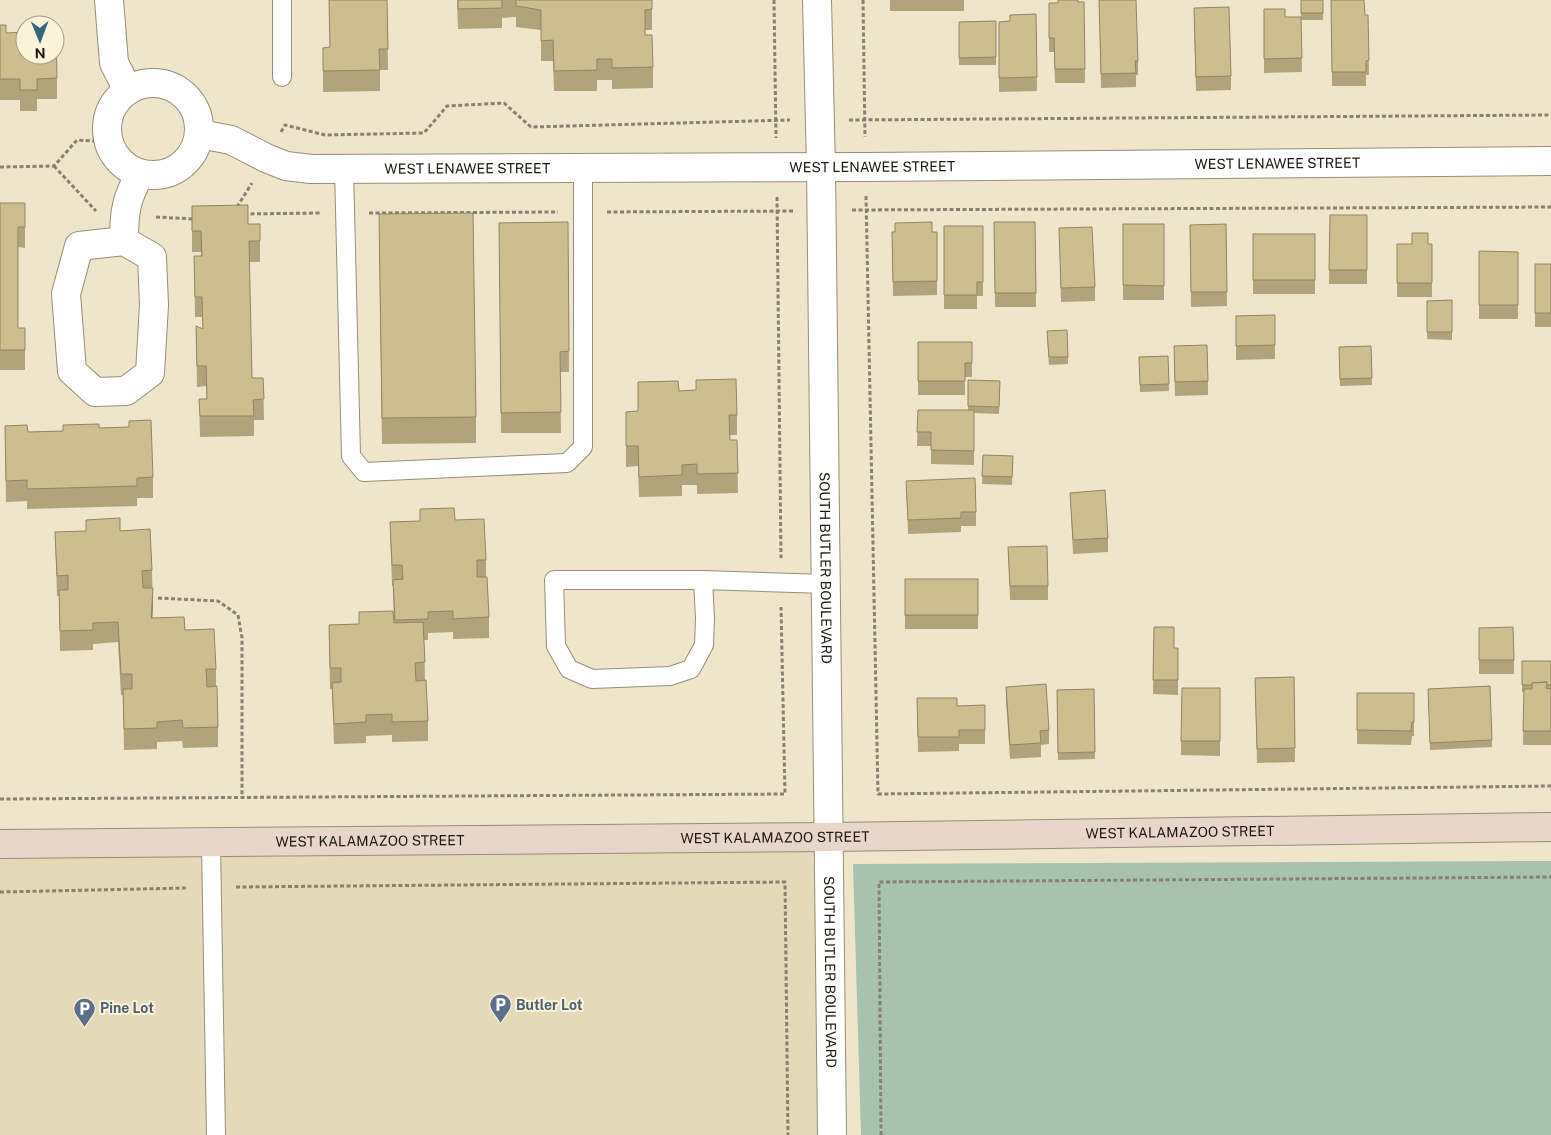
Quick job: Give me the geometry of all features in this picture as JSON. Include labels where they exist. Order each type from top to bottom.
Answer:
[{"type":"street","points":[[108,0],[114,63],[128,90]]},
{"type":"street","name":"SOUTH BUTLER BOULEVARD","points":[[817,0],[821,167],[832,1135]]},
{"type":"street","points":[[157,82],[171,86],[184,94],[194,105],[199,119],[200,134],[197,147],[180,168],[167,174],[154,176],[140,174],[126,167],[115,156],[108,142],[107,127],[110,112],[117,100],[128,90],[142,84],[157,82]]},
{"type":"street","name":"WEST LENAWEE STREET","points":[[200,134],[231,140],[286,166],[303,168],[866,167],[1551,161]]},
{"type":"street","points":[[124,241],[124,215],[130,191],[140,174]]},
{"type":"street","points":[[124,241],[152,257],[154,305],[150,372],[126,392],[95,392],[72,371],[66,294],[79,246],[124,241]]},
{"type":"street","name":"WEST KALAMAZOO STREET","points":[[0,844],[211,844],[829,838],[1551,827]]},
{"type":"lane","points":[[282,0],[282,77]]},
{"type":"lane","points":[[344,168],[351,456],[364,472],[566,463],[583,447],[583,168]]},
{"type":"lane","points":[[703,580],[704,645],[692,669],[670,676],[592,679],[569,669],[556,646],[554,580],[703,580],[826,584]]},
{"type":"lane","points":[[211,844],[216,1135]]},
{"type":"path","points":[[0,799],[785,794],[774,0]]},
{"type":"path","points":[[864,0],[878,794],[1551,786]]},
{"type":"path","points":[[233,214],[285,125],[325,135],[424,133],[446,106],[504,103],[531,127],[776,119],[1551,115]]},
{"type":"path","points":[[0,167],[54,166],[77,140],[108,142]]},
{"type":"path","points":[[158,598],[218,601],[238,615],[242,638],[242,797]]},
{"type":"path","points":[[881,1135],[879,882],[1551,877]]},
{"type":"path","points":[[0,892],[212,887],[785,882],[788,1135]]},
{"type":"shaded area","points":[[829,837],[833,1135],[0,1135],[0,839]]},
{"type":"green space","points":[[1551,861],[1551,1135],[861,1135],[853,864]]},
{"type":"building","points":[[329,0],[387,0],[388,49],[379,49],[380,70],[323,71],[323,48],[330,47]]},
{"type":"building","points":[[458,0],[502,0],[502,8],[458,9]]},
{"type":"building","points":[[516,0],[652,0],[652,9],[645,10],[645,35],[652,35],[653,67],[612,68],[612,59],[597,59],[597,70],[554,71],[553,40],[541,41],[541,10],[516,6]]},
{"type":"building","points":[[1058,0],[1078,0],[1078,2],[1084,2],[1085,69],[1055,69],[1054,38],[1049,38],[1049,3],[1058,3]]},
{"type":"building","points":[[1099,0],[1136,0],[1138,61],[1135,61],[1136,73],[1101,74]]},
{"type":"building","points":[[1301,0],[1323,0],[1323,13],[1301,13]]},
{"type":"building","points":[[1331,0],[1364,0],[1365,15],[1368,15],[1369,60],[1366,61],[1366,72],[1332,72]]},
{"type":"building","points":[[1229,7],[1231,76],[1196,77],[1194,8]]},
{"type":"building","points":[[1264,9],[1285,9],[1285,17],[1301,17],[1302,58],[1264,59]]},
{"type":"building","points":[[1036,14],[1037,77],[999,78],[999,22],[1010,21],[1010,15]]},
{"type":"building","points":[[996,21],[996,57],[959,58],[959,22]]},
{"type":"building","points":[[0,25],[6,25],[6,33],[15,33],[15,65],[57,65],[57,78],[37,79],[37,90],[20,90],[20,79],[0,79]]},
{"type":"building","points":[[0,203],[25,203],[25,227],[18,227],[18,328],[25,328],[25,350],[0,350]]},
{"type":"building","points":[[248,205],[248,224],[260,224],[260,241],[249,241],[252,378],[263,378],[264,399],[253,400],[254,416],[200,416],[199,399],[207,399],[206,366],[197,366],[196,326],[203,329],[202,297],[195,297],[194,256],[202,256],[201,231],[192,231],[192,206]]},
{"type":"building","points":[[473,213],[476,417],[382,418],[379,214]]},
{"type":"building","points":[[1330,215],[1367,215],[1367,270],[1329,270]]},
{"type":"building","points":[[568,222],[569,351],[560,352],[561,412],[501,413],[499,223]]},
{"type":"building","points":[[932,222],[932,232],[937,232],[937,281],[893,282],[892,232],[895,232],[895,223]]},
{"type":"building","points":[[994,222],[1035,222],[1036,293],[995,293]]},
{"type":"building","points":[[1123,224],[1164,224],[1164,286],[1123,285]]},
{"type":"building","points":[[1226,224],[1227,292],[1191,292],[1190,225]]},
{"type":"building","points":[[944,226],[983,226],[983,282],[977,282],[977,295],[944,295]]},
{"type":"building","points":[[1092,227],[1095,287],[1061,288],[1059,228]]},
{"type":"building","points":[[1412,233],[1428,233],[1428,244],[1432,244],[1432,283],[1397,283],[1397,244],[1412,244]]},
{"type":"building","points":[[1253,234],[1315,234],[1315,280],[1253,280]]},
{"type":"building","points":[[1479,251],[1518,252],[1518,305],[1479,305]]},
{"type":"building","points":[[1535,264],[1551,264],[1551,313],[1535,313]]},
{"type":"building","points":[[1452,300],[1452,332],[1427,332],[1427,301]]},
{"type":"building","points":[[1275,315],[1275,345],[1236,346],[1236,316]]},
{"type":"building","points":[[1067,330],[1068,357],[1049,357],[1047,331]]},
{"type":"building","points":[[918,342],[972,342],[972,363],[965,363],[965,381],[918,381]]},
{"type":"building","points":[[1207,345],[1208,381],[1175,382],[1174,346]]},
{"type":"building","points":[[1371,346],[1372,378],[1340,379],[1339,347]]},
{"type":"building","points":[[1168,356],[1169,384],[1140,385],[1139,357]]},
{"type":"building","points":[[736,379],[737,415],[729,415],[730,440],[737,440],[738,473],[697,474],[697,464],[682,465],[682,475],[639,477],[638,446],[626,446],[626,412],[638,411],[638,382],[678,381],[679,391],[696,390],[696,380]]},
{"type":"building","points":[[968,380],[1000,381],[999,407],[968,406]]},
{"type":"building","points":[[918,410],[974,410],[974,451],[931,450],[931,432],[917,432]]},
{"type":"building","points":[[151,420],[153,477],[137,478],[137,486],[27,489],[27,480],[6,481],[5,426],[27,425],[28,432],[63,431],[63,425],[99,424],[99,428],[129,427],[129,421]]},
{"type":"building","points":[[983,455],[1013,456],[1012,477],[982,476]]},
{"type":"building","points":[[975,478],[976,512],[961,512],[961,518],[908,520],[906,481]]},
{"type":"building","points":[[1105,490],[1108,538],[1073,540],[1070,493]]},
{"type":"building","points":[[454,508],[455,520],[484,519],[486,560],[477,560],[477,577],[487,577],[489,617],[453,619],[453,611],[428,612],[428,619],[395,620],[393,580],[403,579],[402,565],[392,565],[390,522],[420,521],[420,509]]},
{"type":"building","points":[[120,518],[120,531],[150,529],[152,570],[142,571],[143,588],[153,588],[151,618],[184,617],[185,630],[214,629],[216,669],[206,669],[207,687],[217,686],[218,727],[183,728],[182,720],[157,722],[157,728],[124,729],[123,689],[132,689],[132,674],[121,674],[118,622],[93,623],[93,630],[60,631],[59,590],[68,590],[68,575],[57,576],[55,532],[86,531],[86,520]]},
{"type":"building","points":[[1047,546],[1048,586],[1010,586],[1008,547]]},
{"type":"building","points":[[905,579],[978,579],[978,615],[905,615]]},
{"type":"building","points":[[393,611],[394,623],[423,622],[425,662],[415,663],[416,681],[426,680],[428,721],[392,722],[392,714],[366,715],[366,722],[334,724],[332,683],[341,682],[341,668],[330,668],[329,625],[359,624],[359,612]]},
{"type":"building","points":[[1154,627],[1174,627],[1174,648],[1178,648],[1178,680],[1153,680]]},
{"type":"building","points":[[1513,627],[1514,660],[1479,660],[1479,628]]},
{"type":"building","points":[[1522,661],[1551,661],[1551,685],[1546,685],[1547,682],[1522,685]]},
{"type":"building","points":[[1294,677],[1295,748],[1257,749],[1255,678]]},
{"type":"building","points":[[1547,682],[1546,688],[1551,689],[1551,731],[1523,731],[1524,689],[1532,689],[1532,683]]},
{"type":"building","points":[[1046,684],[1049,730],[1040,731],[1041,743],[1010,745],[1006,687]]},
{"type":"building","points":[[1490,686],[1492,740],[1430,743],[1428,689]]},
{"type":"building","points":[[1182,688],[1220,688],[1220,741],[1181,741]]},
{"type":"building","points":[[1094,689],[1095,752],[1058,753],[1057,690]]},
{"type":"building","points":[[1357,693],[1414,693],[1414,722],[1412,722],[1411,731],[1357,730]]},
{"type":"building","points":[[917,698],[957,698],[957,706],[985,705],[985,730],[959,730],[959,737],[918,737]]},
{"type":"place","name":"Butler Lot","points":[[500,1024]]},
{"type":"place","name":"Pine Lot","points":[[84,1027]]}]
